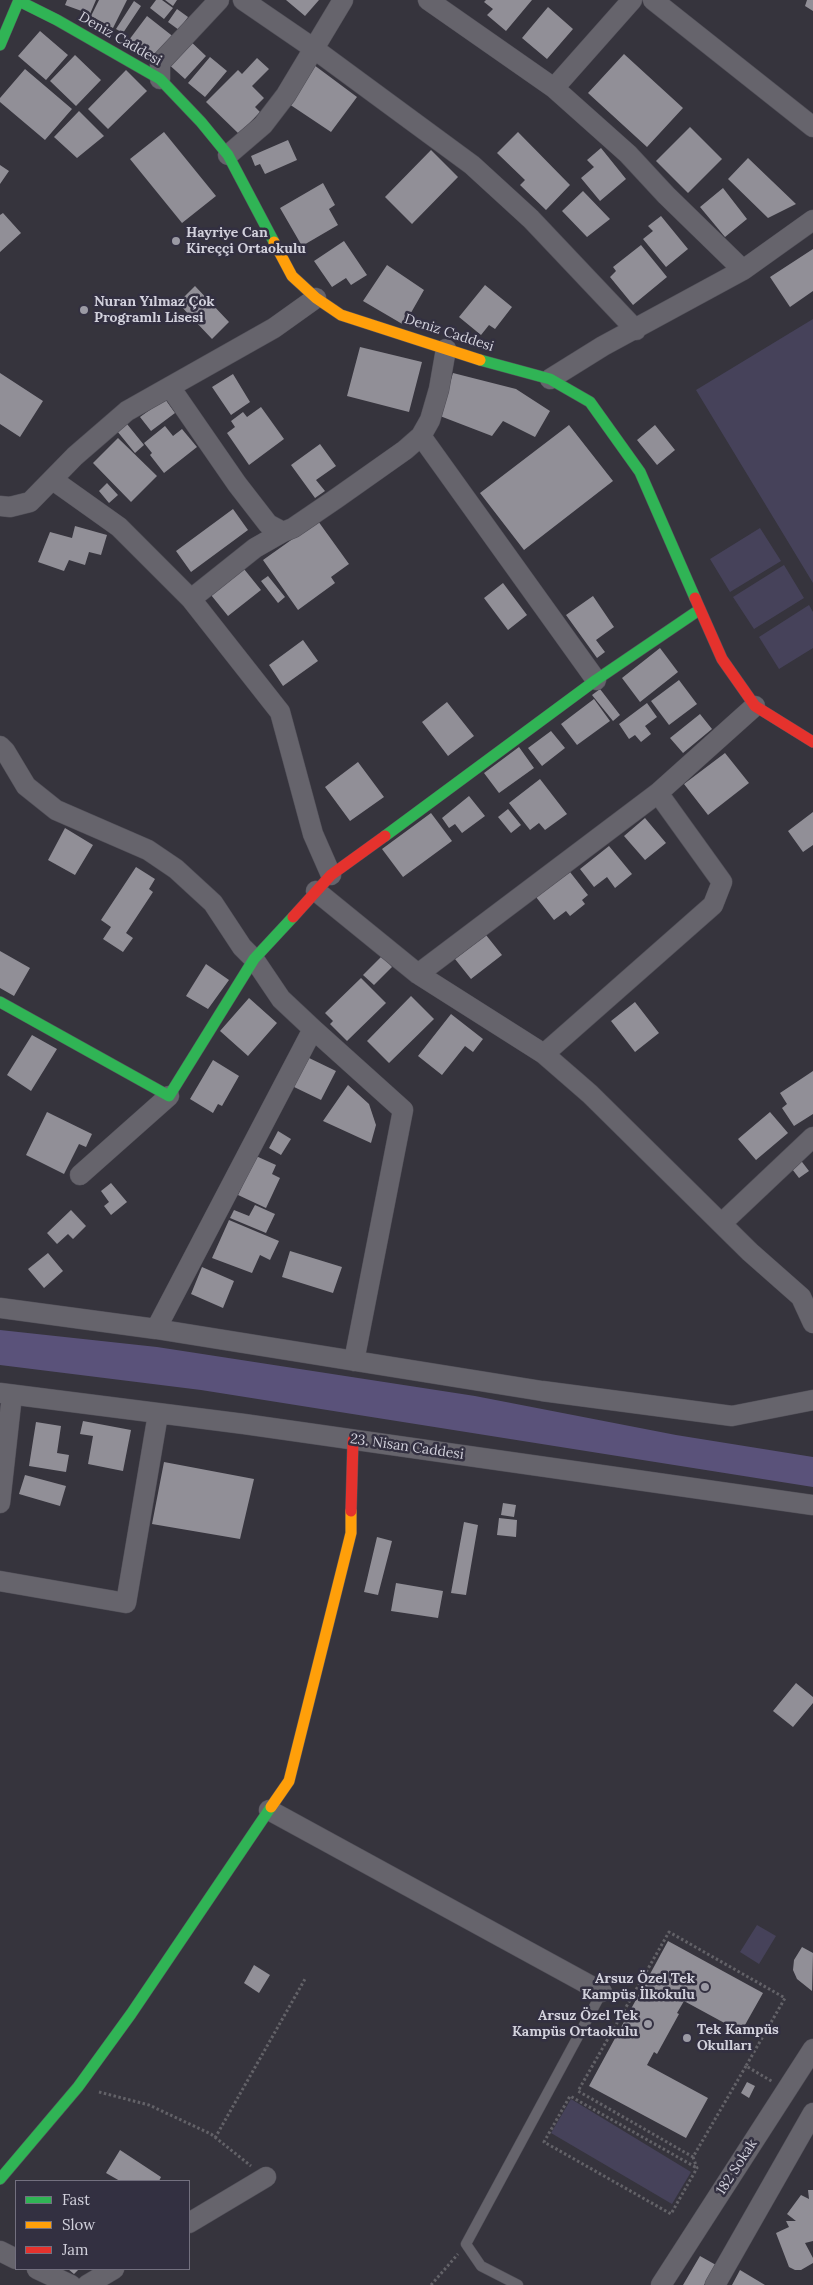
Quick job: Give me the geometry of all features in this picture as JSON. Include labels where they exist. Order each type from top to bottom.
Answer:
[{"type":"street","points":[[160,79],[160,63],[218,0]]},
{"type":"street","points":[[243,0],[314,48],[472,165],[531,219],[636,330]]},
{"type":"street","points":[[228,156],[263,125],[286,95],[343,0]]},
{"type":"street","points":[[428,0],[554,88],[628,154],[666,195],[744,270]]},
{"type":"street","points":[[554,88],[632,0]]},
{"type":"street","points":[[653,0],[813,127]]},
{"type":"street","points":[[0,46],[19,1]]},
{"type":"street","name":"Deniz Caddesi","points":[[19,1],[57,20],[160,79],[201,122],[228,156],[292,276],[316,298],[341,315],[391,329],[446,349],[550,378],[590,402],[640,472],[722,659],[754,706],[813,742]]},
{"type":"street","points":[[550,378],[603,346],[636,330],[744,270],[813,220]]},
{"type":"street","points":[[0,506],[10,507],[30,502],[74,456],[127,411],[274,328],[316,298]]},
{"type":"street","points":[[191,599],[255,548],[293,528],[338,498],[405,450],[421,436],[430,420],[439,389],[446,349]]},
{"type":"street","points":[[170,388],[262,517],[268,524],[283,532]]},
{"type":"street","points":[[421,436],[596,680]]},
{"type":"street","points":[[53,480],[119,527],[191,599],[280,712],[313,834],[331,875]]},
{"type":"street","points":[[80,1175],[169,1096],[254,960],[331,875],[596,680],[700,610]]},
{"type":"street","points":[[418,974],[658,793],[754,706]]},
{"type":"street","points":[[0,746],[26,786],[56,810],[148,850],[176,869],[213,903],[242,947],[254,960],[281,999],[403,1110],[354,1361]]},
{"type":"street","points":[[544,1054],[713,905],[722,882],[658,793]]},
{"type":"street","points":[[316,891],[418,974],[544,1054],[590,1094],[750,1252],[807,1294],[813,1323]]},
{"type":"street","points":[[0,1002],[169,1096]]},
{"type":"street","points":[[156,1329],[313,1029]]},
{"type":"street","points":[[722,1223],[813,1137]]},
{"type":"street","points":[[0,1308],[156,1329],[542,1391],[732,1416],[813,1400]]},
{"type":"street","points":[[0,1503],[6,1394]]},
{"type":"street","name":"23. Nisan Caddesi","points":[[6,1394],[353,1440],[813,1505]]},
{"type":"street","points":[[0,1581],[126,1603],[158,1414]]},
{"type":"street","points":[[0,2179],[78,2088],[131,2014],[289,1781],[351,1533],[353,1440]]},
{"type":"street","points":[[269,1810],[602,1992]]},
{"type":"street","name":"182 Sokak","points":[[661,2285],[813,2049]]},
{"type":"street","points":[[715,2285],[813,2113]]},
{"type":"street","points":[[190,2222],[266,2177]]},
{"type":"street","points":[[0,2251],[15,2258]]},
{"type":"street","points":[[39,2270],[71,2285]]},
{"type":"street","points":[[87,2285],[112,2270]]},
{"type":"lane","points":[[518,2285],[481,2266],[466,2244],[602,1992]]},
{"type":"path","points":[[694,2157],[785,1998],[669,1932],[578,2091],[694,2157],[698,2168]]},
{"type":"path","points":[[215,2138],[305,1980]]},
{"type":"path","points":[[746,2066],[786,2090]]},
{"type":"path","points":[[78,2088],[149,2105],[215,2138],[266,2177]]},
{"type":"path","points":[[570,2096],[698,2168],[671,2214],[544,2142],[570,2096]]},
{"type":"path","points":[[431,2285],[466,2244]]},
{"type":"shaded area","points":[[813,319],[813,583],[696,390]]},
{"type":"shaded area","points":[[760,528],[781,561],[730,592],[710,559]]},
{"type":"shaded area","points":[[784,565],[804,598],[754,629],[733,597]]},
{"type":"shaded area","points":[[809,605],[813,612],[813,648],[779,669],[759,637]]},
{"type":"shaded area","points":[[0,1330],[157,1347],[475,1396],[676,1435],[813,1457],[813,1487],[201,1390],[0,1365]]},
{"type":"shaded area","points":[[757,1925],[776,1936],[759,1964],[740,1952]]},
{"type":"shaded area","points":[[571,2099],[691,2172],[672,2204],[551,2133]]},
{"type":"building","points":[[67,0],[96,0],[90,14],[65,5]]},
{"type":"building","points":[[99,0],[127,0],[113,28],[91,16]]},
{"type":"building","points":[[156,0],[162,0],[173,8],[164,19],[150,8]]},
{"type":"building","points":[[165,0],[177,0],[173,6]]},
{"type":"building","points":[[286,0],[319,0],[305,16]]},
{"type":"building","points":[[486,0],[532,0],[506,31],[487,15],[493,9],[484,2]]},
{"type":"building","points":[[807,0],[813,0],[813,11],[805,6]]},
{"type":"building","points":[[134,1],[141,6],[123,33],[116,29]]},
{"type":"building","points":[[548,7],[573,29],[547,59],[522,38]]},
{"type":"building","points":[[177,9],[188,17],[179,30],[168,22]]},
{"type":"building","points":[[147,16],[175,38],[157,62],[129,40]]},
{"type":"building","points":[[40,31],[68,55],[46,80],[18,56]]},
{"type":"building","points":[[186,37],[206,56],[185,79],[166,62]]},
{"type":"building","points":[[624,54],[683,108],[647,147],[588,93]]},
{"type":"building","points":[[75,55],[101,80],[76,106],[50,81]]},
{"type":"building","points":[[210,57],[227,71],[205,97],[188,83]]},
{"type":"building","points":[[257,58],[269,69],[252,86],[264,98],[255,107],[260,112],[239,134],[206,102],[238,70],[242,74]]},
{"type":"building","points":[[314,65],[357,97],[331,132],[286,102]]},
{"type":"building","points":[[25,69],[72,109],[45,140],[0,102],[0,98]]},
{"type":"building","points":[[126,70],[147,91],[108,129],[88,109]]},
{"type":"building","points":[[79,111],[104,136],[77,158],[54,137]]},
{"type":"building","points":[[690,127],[722,159],[688,193],[656,161]]},
{"type":"building","points":[[164,132],[216,196],[182,223],[130,159]]},
{"type":"building","points":[[518,132],[570,185],[546,210],[520,185],[525,180],[497,153]]},
{"type":"building","points":[[288,140],[297,160],[265,174],[260,164],[255,166],[251,156]]},
{"type":"building","points":[[601,148],[626,179],[600,201],[581,178],[594,167],[587,160]]},
{"type":"building","points":[[431,150],[458,177],[412,224],[385,197]]},
{"type":"building","points":[[748,158],[796,204],[768,218],[728,179]]},
{"type":"building","points":[[0,165],[9,171],[0,184]]},
{"type":"building","points":[[323,183],[335,205],[329,209],[338,225],[302,246],[280,208]]},
{"type":"building","points":[[723,188],[747,219],[725,237],[700,207]]},
{"type":"building","points":[[583,191],[610,219],[587,237],[562,211]]},
{"type":"building","points":[[3,213],[21,233],[0,252],[0,215]]},
{"type":"building","points":[[661,216],[688,249],[666,267],[643,239],[653,231],[648,226]]},
{"type":"building","points":[[344,241],[367,275],[351,285],[346,278],[332,287],[314,261]]},
{"type":"building","points":[[641,245],[667,277],[633,305],[610,277],[616,271],[613,267]]},
{"type":"building","points":[[813,249],[813,291],[790,307],[770,277]]},
{"type":"building","points":[[387,265],[424,290],[404,325],[363,301]]},
{"type":"building","points":[[485,285],[512,307],[495,329],[489,325],[481,335],[459,317]]},
{"type":"building","points":[[195,286],[229,322],[212,339],[178,303]]},
{"type":"building","points":[[360,347],[422,362],[409,412],[347,396]]},
{"type":"building","points":[[0,373],[43,401],[20,437],[0,424]]},
{"type":"building","points":[[453,373],[516,389],[550,411],[535,437],[503,421],[492,436],[440,416]]},
{"type":"building","points":[[233,374],[250,402],[231,415],[212,387]]},
{"type":"building","points":[[165,399],[175,413],[151,431],[140,417]]},
{"type":"building","points":[[261,407],[284,439],[249,465],[227,433],[235,427],[231,421],[243,412],[247,417]]},
{"type":"building","points":[[127,424],[144,445],[135,453],[117,431]]},
{"type":"building","points":[[569,425],[613,481],[524,550],[480,493]]},
{"type":"building","points":[[655,425],[675,450],[657,465],[637,440]]},
{"type":"building","points":[[165,426],[173,436],[182,429],[197,447],[164,473],[150,455],[152,453],[144,443]]},
{"type":"building","points":[[118,438],[157,476],[131,502],[93,463]]},
{"type":"building","points":[[320,444],[336,466],[316,480],[325,491],[315,498],[291,465]]},
{"type":"building","points":[[107,483],[118,495],[109,503],[99,491]]},
{"type":"building","points":[[233,509],[248,530],[191,572],[176,551]]},
{"type":"building","points":[[318,521],[349,564],[331,577],[335,583],[298,610],[263,560]]},
{"type":"building","points":[[75,526],[107,535],[101,555],[89,552],[85,565],[69,560],[64,571],[38,562],[50,532],[72,538]]},
{"type":"building","points":[[244,569],[261,590],[228,616],[211,595]]},
{"type":"building","points":[[268,576],[285,597],[278,603],[261,581]]},
{"type":"building","points":[[503,583],[527,615],[508,630],[484,598]]},
{"type":"building","points":[[593,596],[614,627],[596,640],[605,652],[597,658],[566,615]]},
{"type":"building","points":[[303,640],[318,661],[283,686],[269,665]]},
{"type":"building","points":[[660,648],[678,672],[640,702],[622,678]]},
{"type":"building","points":[[679,680],[697,704],[669,725],[651,701]]},
{"type":"building","points":[[600,689],[620,715],[613,721],[592,695]]},
{"type":"building","points":[[594,699],[610,721],[577,745],[561,724]]},
{"type":"building","points":[[447,702],[474,736],[448,756],[422,722]]},
{"type":"building","points":[[647,703],[657,717],[645,726],[651,734],[641,742],[635,735],[629,739],[619,724]]},
{"type":"building","points":[[700,714],[712,729],[683,753],[670,738]]},
{"type":"building","points":[[551,731],[565,748],[542,766],[528,748]]},
{"type":"building","points":[[519,747],[534,768],[499,793],[484,773]]},
{"type":"building","points":[[725,753],[749,783],[708,815],[684,784]]},
{"type":"building","points":[[358,762],[384,797],[350,821],[325,787]]},
{"type":"building","points":[[540,779],[567,814],[545,830],[539,823],[530,830],[509,803]]},
{"type":"building","points":[[469,796],[485,816],[462,833],[455,824],[449,828],[442,818]]},
{"type":"building","points":[[508,809],[521,825],[511,833],[498,817]]},
{"type":"building","points":[[813,812],[813,845],[803,852],[788,831]]},
{"type":"building","points":[[431,813],[452,841],[403,877],[382,849]]},
{"type":"building","points":[[645,818],[666,843],[645,860],[624,836]]},
{"type":"building","points":[[65,828],[93,845],[75,875],[48,860]]},
{"type":"building","points":[[609,846],[632,874],[615,888],[607,877],[594,887],[580,869]]},
{"type":"building","points":[[136,867],[155,879],[149,889],[153,892],[126,933],[133,938],[123,952],[103,939],[111,927],[101,920]]},
{"type":"building","points":[[570,872],[588,895],[582,900],[585,904],[570,916],[566,911],[554,920],[536,897]]},
{"type":"building","points":[[486,935],[502,955],[471,979],[455,959]]},
{"type":"building","points":[[0,951],[30,968],[14,996],[0,988]]},
{"type":"building","points":[[382,956],[392,967],[374,985],[363,975]]},
{"type":"building","points":[[206,964],[229,980],[208,1009],[186,996]]},
{"type":"building","points":[[361,978],[386,1003],[347,1041],[330,1024],[333,1021],[325,1013]]},
{"type":"building","points":[[411,996],[434,1019],[389,1063],[367,1041]]},
{"type":"building","points":[[249,998],[277,1023],[248,1056],[220,1031]]},
{"type":"building","points":[[635,1002],[659,1033],[635,1052],[611,1021]]},
{"type":"building","points":[[451,1014],[483,1039],[473,1052],[465,1046],[442,1075],[418,1056]]},
{"type":"building","points":[[32,1035],[57,1049],[31,1091],[7,1075]]},
{"type":"building","points":[[307,1057],[336,1071],[321,1100],[292,1086]]},
{"type":"building","points":[[213,1060],[239,1076],[222,1106],[218,1104],[213,1113],[190,1099]]},
{"type":"building","points":[[813,1071],[813,1114],[794,1126],[782,1108],[787,1104],[780,1093]]},
{"type":"building","points":[[348,1085],[369,1104],[376,1125],[371,1143],[323,1121]]},
{"type":"building","points":[[47,1112],[92,1134],[86,1147],[79,1144],[64,1174],[26,1155]]},
{"type":"building","points":[[770,1112],[788,1133],[756,1160],[738,1139]]},
{"type":"building","points":[[278,1131],[291,1139],[281,1155],[269,1148]]},
{"type":"building","points":[[256,1156],[276,1165],[272,1174],[280,1178],[266,1208],[238,1195]]},
{"type":"building","points":[[799,1158],[809,1171],[799,1178],[789,1165]]},
{"type":"building","points":[[111,1183],[127,1202],[111,1215],[104,1206],[109,1202],[101,1191]]},
{"type":"building","points":[[255,1205],[275,1214],[266,1233],[230,1218],[234,1210],[249,1216]]},
{"type":"building","points":[[71,1210],[86,1226],[73,1239],[68,1234],[57,1244],[47,1233]]},
{"type":"building","points":[[229,1220],[279,1241],[270,1260],[260,1255],[252,1273],[212,1258]]},
{"type":"building","points":[[290,1251],[342,1267],[333,1293],[282,1277]]},
{"type":"building","points":[[48,1253],[63,1271],[44,1288],[28,1269]]},
{"type":"building","points":[[202,1267],[234,1281],[223,1308],[191,1294]]},
{"type":"building","points":[[83,1421],[131,1430],[123,1471],[88,1464],[93,1436],[80,1434]]},
{"type":"building","points":[[36,1422],[61,1426],[57,1453],[69,1455],[66,1472],[29,1466]]},
{"type":"building","points":[[164,1462],[254,1479],[240,1539],[152,1524]]},
{"type":"building","points":[[25,1475],[66,1486],[60,1506],[19,1494]]},
{"type":"building","points":[[503,1503],[516,1505],[514,1517],[501,1515]]},
{"type":"building","points":[[499,1518],[517,1520],[516,1537],[497,1535]]},
{"type":"building","points":[[464,1522],[478,1525],[466,1595],[451,1593]]},
{"type":"building","points":[[377,1537],[392,1541],[378,1595],[364,1592]]},
{"type":"building","points":[[396,1583],[443,1591],[438,1618],[391,1611]]},
{"type":"building","points":[[796,1683],[813,1697],[813,1703],[793,1727],[773,1711]]},
{"type":"building","points":[[668,1941],[763,1993],[741,2032],[684,2001],[657,2054],[654,2052],[647,2065],[708,2098],[686,2138],[589,2086]]},
{"type":"building","points":[[802,1947],[813,1953],[812,1991],[797,1979],[793,1970],[794,1960]]},
{"type":"building","points":[[254,1965],[270,1975],[259,1993],[244,1983]]},
{"type":"building","points":[[747,2082],[755,2086],[749,2098],[741,2093]]},
{"type":"building","points":[[120,2150],[161,2177],[160,2180],[118,2180],[106,2173]]},
{"type":"building","points":[[808,2190],[813,2190],[813,2241],[805,2243],[813,2258],[813,2263],[801,2270],[795,2270],[789,2267],[776,2233],[789,2227],[786,2221],[796,2221],[787,2214],[801,2195],[809,2199]]},
{"type":"building","points":[[700,2256],[716,2265],[704,2285],[683,2285]]},
{"type":"building","points":[[69,2270],[78,2270],[74,2274]]},
{"type":"building","points":[[740,2270],[765,2285],[732,2285]]},
{"type":"traffic: fast","points":[[0,45],[19,0]]},
{"type":"traffic: fast","points":[[19,1],[57,20],[160,79],[201,122],[228,155],[274,242]]},
{"type":"traffic: fast","points":[[480,360],[550,379],[590,402],[640,472],[695,598]]},
{"type":"traffic: fast","points":[[385,836],[596,680],[699,610]]},
{"type":"traffic: fast","points":[[0,1002],[169,1096],[254,959],[293,917]]},
{"type":"traffic: fast","points":[[0,2179],[78,2087],[131,2014],[271,1807]]},
{"type":"traffic: slow","points":[[274,242],[292,276],[316,298],[341,315],[480,360]]},
{"type":"traffic: slow","points":[[271,1807],[289,1781],[351,1533],[351,1511]]},
{"type":"traffic: jam","points":[[695,598],[722,659],[755,706],[813,742]]},
{"type":"traffic: jam","points":[[293,917],[331,875],[385,836]]},
{"type":"traffic: jam","points":[[351,1511],[353,1440]]},
{"type":"place","name":"Hayriye Can Kireççi Ortaokulu","points":[[176,241]]},
{"type":"place","name":"Nuran Yılmaz Çok Programlı Lisesi","points":[[84,310]]},
{"type":"place","name":"Arsuz Özel Tek Kampüs İlkokulu","points":[[705,1987]]},
{"type":"place","name":"Arsuz Özel Tek Kampüs Ortaokulu","points":[[648,2024]]},
{"type":"place","name":"Tek Kampüs Okulları","points":[[687,2038]]}]
